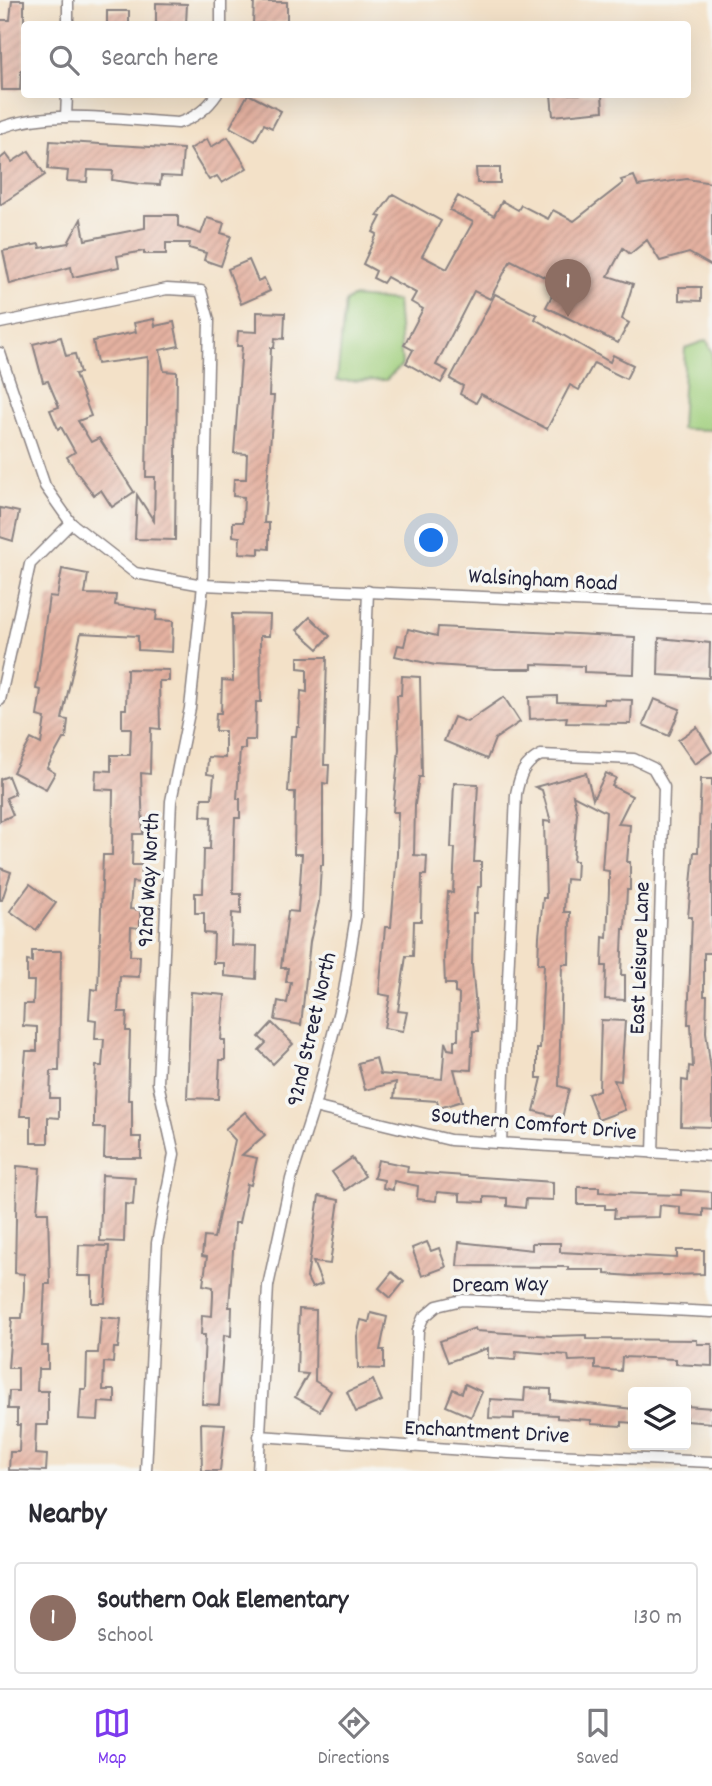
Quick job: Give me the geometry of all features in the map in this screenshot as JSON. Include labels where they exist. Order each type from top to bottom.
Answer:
[{"type":"street","points":[[68,0],[68,21]]},
{"type":"street","points":[[221,0],[221,21]]},
{"type":"street","points":[[66,117],[67,98]]},
{"type":"street","points":[[0,128],[26,119],[66,117],[178,123],[191,119],[210,105],[214,98]]},
{"type":"street","name":"92nd Way North","points":[[0,323],[167,289],[201,291],[209,320],[203,585],[190,708],[171,801],[158,1083],[174,1154],[157,1243],[146,1471]]},
{"type":"street","name":"Walsingham Road","points":[[0,353],[45,486],[71,523],[135,573],[203,585],[712,607]]},
{"type":"street","points":[[0,700],[30,565],[71,523]]},
{"type":"street","name":"92nd Street North","points":[[258,1471],[268,1286],[291,1179],[314,1107],[344,991],[356,916],[368,592]]},
{"type":"street","name":"East Leisure Lane","points":[[501,1143],[516,794],[520,772],[529,761],[541,755],[634,759],[653,768],[664,787],[653,1153]]},
{"type":"street","name":"Southern Comfort Drive","points":[[314,1107],[427,1135],[501,1143],[712,1156]]},
{"type":"street","name":"Dream Way","points":[[413,1447],[418,1330],[422,1318],[436,1306],[462,1300],[528,1301],[712,1312]]},
{"type":"street","name":"Enchantment Drive","points":[[260,1436],[413,1447],[712,1462]]},
{"type":"green space","points":[[352,297],[397,301],[402,365],[386,380],[337,381],[345,303]]},
{"type":"green space","points":[[707,340],[712,352],[712,430],[681,429],[685,348]]},
{"type":"building","points":[[12,0],[24,0],[20,90],[2,90],[0,20],[10,20]]},
{"type":"building","points":[[254,2],[287,2],[287,21],[253,21]]},
{"type":"building","points":[[156,3],[187,4],[186,21],[156,21]]},
{"type":"building","points":[[107,11],[129,11],[129,21],[107,21]]},
{"type":"building","points":[[246,98],[256,98],[281,111],[272,128],[264,124],[255,141],[230,127]]},
{"type":"building","points":[[551,98],[602,98],[603,111],[553,116]]},
{"type":"building","points":[[228,137],[247,168],[222,183],[217,176],[209,180],[190,149],[207,139],[211,147]]},
{"type":"building","points":[[50,141],[183,149],[181,177],[161,176],[160,185],[140,184],[112,180],[113,171],[88,170],[87,182],[67,181],[68,171],[48,169]]},
{"type":"building","points":[[29,151],[45,175],[0,205],[0,159],[6,154],[12,162]]},
{"type":"building","points":[[476,168],[500,168],[500,183],[477,183]]},
{"type":"building","points":[[634,176],[638,186],[687,179],[712,183],[712,266],[689,253],[660,261],[647,240],[630,254],[623,248],[608,276],[633,284],[622,319],[629,323],[618,343],[546,307],[558,284],[511,260],[490,299],[474,291],[436,365],[448,371],[441,383],[406,363],[413,350],[404,345],[423,309],[411,302],[416,293],[387,277],[383,283],[373,278],[376,271],[363,264],[377,234],[373,232],[381,217],[377,216],[393,194],[441,221],[422,256],[447,269],[473,222],[450,210],[458,196],[494,216],[502,201],[518,210],[521,205],[548,219],[553,210],[574,221],[623,183],[621,180]]},
{"type":"building","points":[[145,215],[178,215],[178,226],[201,234],[207,218],[224,223],[221,233],[231,236],[221,266],[204,260],[206,253],[189,248],[190,243],[166,243],[166,254],[144,254],[144,251],[117,256],[119,267],[73,277],[71,267],[10,284],[3,251],[39,244],[40,248],[68,243],[81,219],[85,240],[145,228]]},
{"type":"building","points":[[249,260],[258,281],[264,278],[270,291],[241,304],[228,269]]},
{"type":"building","points":[[679,287],[701,287],[701,301],[679,300]]},
{"type":"building","points":[[495,294],[537,315],[535,319],[610,362],[613,355],[633,365],[626,379],[594,363],[579,390],[570,385],[547,429],[481,394],[476,403],[460,394],[463,386],[450,379]]},
{"type":"building","points":[[257,312],[285,313],[284,339],[275,338],[274,348],[271,348],[269,396],[274,396],[264,523],[269,523],[269,549],[259,548],[259,554],[239,553],[240,537],[233,536],[233,522],[243,522],[244,497],[233,496],[234,479],[246,479],[247,454],[234,453],[242,346],[237,346],[238,331],[257,332]]},
{"type":"building","points":[[154,319],[155,326],[174,322],[179,346],[160,350],[164,371],[177,372],[175,540],[135,539],[137,495],[154,521],[155,477],[146,477],[148,357],[97,364],[93,341],[136,332],[134,323]]},
{"type":"building","points":[[61,337],[66,356],[75,354],[80,373],[75,374],[91,416],[78,421],[91,442],[99,438],[134,492],[112,507],[101,490],[94,495],[67,457],[75,452],[61,427],[58,429],[50,410],[59,407],[48,381],[43,382],[33,344]]},
{"type":"building","points":[[0,508],[19,512],[13,541],[0,537]]},
{"type":"building","points":[[62,569],[88,574],[85,594],[116,595],[115,605],[157,611],[156,620],[173,621],[172,652],[138,650],[138,636],[81,633],[62,719],[68,720],[66,739],[63,739],[47,768],[55,773],[46,789],[13,772],[31,739],[41,744],[45,718],[37,716],[41,690],[36,689],[49,596],[57,597]]},
{"type":"building","points":[[232,614],[270,615],[269,636],[260,636],[261,702],[256,702],[255,740],[245,740],[245,749],[240,749],[237,799],[240,799],[240,818],[235,818],[234,841],[233,894],[241,894],[241,914],[232,913],[231,945],[257,946],[256,979],[224,976],[224,963],[213,963],[214,934],[204,933],[204,913],[195,913],[195,893],[203,893],[204,849],[210,849],[211,817],[201,816],[202,798],[212,798],[214,775],[207,774],[208,757],[225,758],[225,731],[215,731],[216,713],[221,713],[222,680],[233,681]]},
{"type":"building","points":[[310,617],[330,636],[318,649],[297,630]]},
{"type":"building","points":[[438,627],[635,637],[634,674],[584,672],[584,666],[532,664],[532,669],[495,669],[435,665],[395,656],[398,645],[404,646],[408,629],[437,636]]},
{"type":"building","points":[[659,638],[710,643],[709,678],[658,675]]},
{"type":"building","points":[[298,657],[327,657],[324,765],[329,765],[328,784],[323,783],[323,865],[319,902],[310,942],[301,1025],[275,1020],[278,1001],[287,1003],[291,982],[286,982],[288,968],[281,968],[288,911],[298,912],[302,854],[294,854],[295,792],[288,792],[291,736],[296,736],[299,727],[301,691],[307,692],[307,669],[298,668]]},
{"type":"building","points":[[127,669],[169,670],[169,681],[159,681],[160,729],[151,728],[150,774],[141,773],[143,834],[133,834],[132,865],[142,865],[141,883],[132,882],[130,909],[140,910],[140,928],[131,927],[130,956],[140,956],[139,977],[120,976],[118,1012],[127,1012],[126,1031],[130,1031],[128,1100],[132,1100],[132,1137],[141,1137],[141,1158],[104,1158],[105,1128],[94,1128],[94,1100],[96,1066],[102,1066],[104,1039],[95,1039],[96,1020],[89,1019],[91,989],[98,990],[103,855],[112,855],[113,790],[95,789],[96,770],[111,771],[111,755],[130,755],[131,728],[122,728],[122,709],[126,709]]},
{"type":"building","points":[[402,676],[420,677],[422,777],[419,777],[415,804],[414,855],[427,856],[426,875],[422,875],[421,921],[414,921],[413,956],[406,956],[398,1011],[407,1012],[403,1031],[384,1028],[390,996],[379,994],[385,927],[391,927],[397,854],[398,812],[393,812],[399,749],[397,695],[401,695]]},
{"type":"building","points":[[557,696],[557,702],[604,704],[604,699],[632,700],[631,724],[566,723],[567,717],[530,719],[529,697]]},
{"type":"building","points":[[504,697],[520,722],[495,739],[487,759],[444,741],[454,717],[467,722]]},
{"type":"building","points":[[654,699],[680,709],[669,736],[643,725]]},
{"type":"building","points":[[697,727],[712,752],[695,764],[678,740]]},
{"type":"building","points":[[586,773],[593,799],[606,773],[616,778],[612,786],[632,796],[618,824],[630,825],[627,862],[630,862],[630,890],[627,890],[621,975],[625,975],[625,1000],[605,999],[606,966],[602,966],[603,937],[607,938],[609,871],[602,870],[606,812],[573,795],[577,813],[573,861],[577,861],[576,880],[566,879],[565,889],[564,912],[570,912],[569,964],[562,964],[559,1086],[569,1089],[562,1118],[534,1111],[542,1078],[537,1078],[537,1049],[540,1049],[544,964],[538,964],[543,898],[546,898],[544,821],[551,822],[542,790],[535,787]]},
{"type":"building","points":[[8,776],[15,794],[6,798],[13,815],[0,821],[0,779]]},
{"type":"building","points":[[701,779],[712,779],[712,953],[704,953],[704,996],[707,996],[706,1032],[712,1078],[712,1127],[681,1126],[682,1080],[688,1081],[689,1066],[693,1067],[691,1024],[688,1024],[692,917],[688,917],[694,852],[698,852]]},
{"type":"building","points":[[454,783],[478,784],[474,862],[481,862],[481,887],[478,887],[476,913],[473,913],[472,965],[478,1031],[473,1031],[471,1070],[454,1069],[462,1101],[439,1108],[437,1101],[394,1098],[396,1082],[365,1090],[358,1063],[376,1058],[380,1074],[442,1079],[445,1042],[448,1049],[454,1050],[454,1040],[458,1040],[459,994],[455,993],[455,984],[445,984],[444,958],[448,892],[453,893],[455,848],[451,848]]},
{"type":"building","points":[[0,868],[11,872],[2,900],[0,900]]},
{"type":"building","points":[[30,884],[56,903],[36,930],[10,911]]},
{"type":"building","points":[[32,951],[61,951],[59,1071],[51,1071],[50,1098],[59,1098],[59,1118],[48,1117],[48,1143],[31,1143],[31,1116],[20,1116],[26,1051],[37,1051],[37,1027],[23,1026],[24,1004],[33,1004],[34,981],[27,981],[27,961],[32,962]]},
{"type":"building","points":[[191,992],[225,995],[221,1040],[225,1040],[225,1060],[220,1060],[218,1099],[187,1098]]},
{"type":"building","points":[[601,1020],[625,1021],[621,1081],[614,1080],[625,1110],[598,1120],[588,1094],[599,1090]]},
{"type":"building","points":[[272,1023],[293,1044],[273,1064],[259,1050],[266,1043],[259,1037]]},
{"type":"building","points":[[245,1112],[265,1135],[242,1155],[257,1158],[251,1185],[247,1184],[239,1223],[235,1223],[229,1307],[232,1307],[231,1336],[224,1335],[219,1405],[202,1404],[205,1335],[201,1335],[202,1315],[212,1316],[213,1296],[213,1287],[203,1285],[207,1257],[202,1256],[204,1237],[214,1238],[235,1140],[225,1129]]},
{"type":"building","points":[[352,1158],[365,1176],[345,1190],[332,1172]]},
{"type":"building","points":[[378,1160],[408,1166],[407,1172],[553,1182],[553,1200],[526,1199],[525,1208],[507,1206],[507,1198],[484,1197],[484,1202],[460,1201],[460,1194],[437,1192],[436,1201],[417,1199],[418,1186],[394,1181],[393,1190],[383,1188],[384,1180],[374,1178]]},
{"type":"building","points":[[17,1166],[40,1168],[37,1212],[48,1212],[50,1284],[45,1284],[42,1346],[48,1346],[48,1369],[38,1369],[37,1391],[48,1391],[48,1425],[36,1425],[35,1454],[47,1455],[46,1471],[9,1470],[10,1452],[19,1452],[20,1425],[17,1425],[17,1409],[8,1409],[9,1391],[18,1391],[18,1368],[8,1368],[12,1318],[22,1318],[24,1290],[24,1274],[15,1273]]},
{"type":"building","points":[[102,1175],[135,1177],[133,1205],[125,1204],[124,1242],[100,1241]]},
{"type":"building","points":[[578,1187],[599,1187],[599,1192],[642,1194],[681,1195],[681,1190],[712,1192],[712,1210],[703,1209],[703,1216],[680,1214],[680,1207],[660,1205],[659,1217],[614,1218],[615,1209],[605,1209],[605,1205],[578,1205]]},
{"type":"building","points":[[319,1196],[339,1200],[330,1264],[313,1262],[322,1284],[312,1288],[307,1278]]},
{"type":"building","points":[[427,1242],[431,1251],[439,1248],[446,1267],[422,1276],[412,1248]]},
{"type":"building","points":[[459,1242],[532,1250],[532,1243],[560,1243],[560,1252],[677,1258],[677,1250],[704,1250],[704,1274],[632,1276],[605,1274],[605,1270],[568,1270],[568,1267],[457,1266]]},
{"type":"building","points":[[79,1245],[109,1246],[105,1303],[92,1303],[92,1276],[78,1276]]},
{"type":"building","points":[[392,1272],[404,1282],[391,1298],[379,1288]]},
{"type":"building","points":[[299,1309],[316,1310],[315,1381],[331,1391],[320,1411],[295,1397],[308,1374],[297,1373]]},
{"type":"building","points":[[371,1313],[387,1317],[380,1350],[384,1350],[384,1369],[358,1368],[357,1336],[361,1320],[369,1322]]},
{"type":"building","points":[[101,1317],[121,1319],[118,1348],[114,1348],[113,1363],[104,1362],[103,1390],[115,1390],[115,1403],[99,1402],[98,1420],[79,1419],[81,1389],[86,1389],[87,1353],[98,1353]]},
{"type":"building","points":[[475,1328],[476,1331],[552,1336],[586,1335],[586,1339],[697,1340],[697,1344],[712,1344],[712,1366],[676,1364],[676,1359],[622,1357],[621,1371],[595,1369],[595,1360],[569,1361],[568,1355],[516,1351],[515,1360],[488,1358],[488,1348],[448,1362],[440,1341]]},
{"type":"building","points":[[373,1380],[382,1401],[356,1412],[347,1392]]},
{"type":"building","points":[[465,1384],[482,1392],[471,1417],[446,1406],[453,1389],[462,1393]]},
{"type":"building","points":[[525,1388],[551,1389],[551,1400],[628,1408],[628,1423],[622,1422],[622,1426],[591,1424],[591,1420],[557,1418],[557,1415],[514,1413],[514,1419],[489,1418],[490,1399],[524,1401]]},
{"type":"building","points":[[691,1406],[712,1408],[712,1423],[691,1421]]},
{"type":"building","points":[[201,1423],[225,1424],[220,1471],[202,1471]]},
{"type":"place","name":"Southern Oak Elementary","points":[[568,317]]}]
